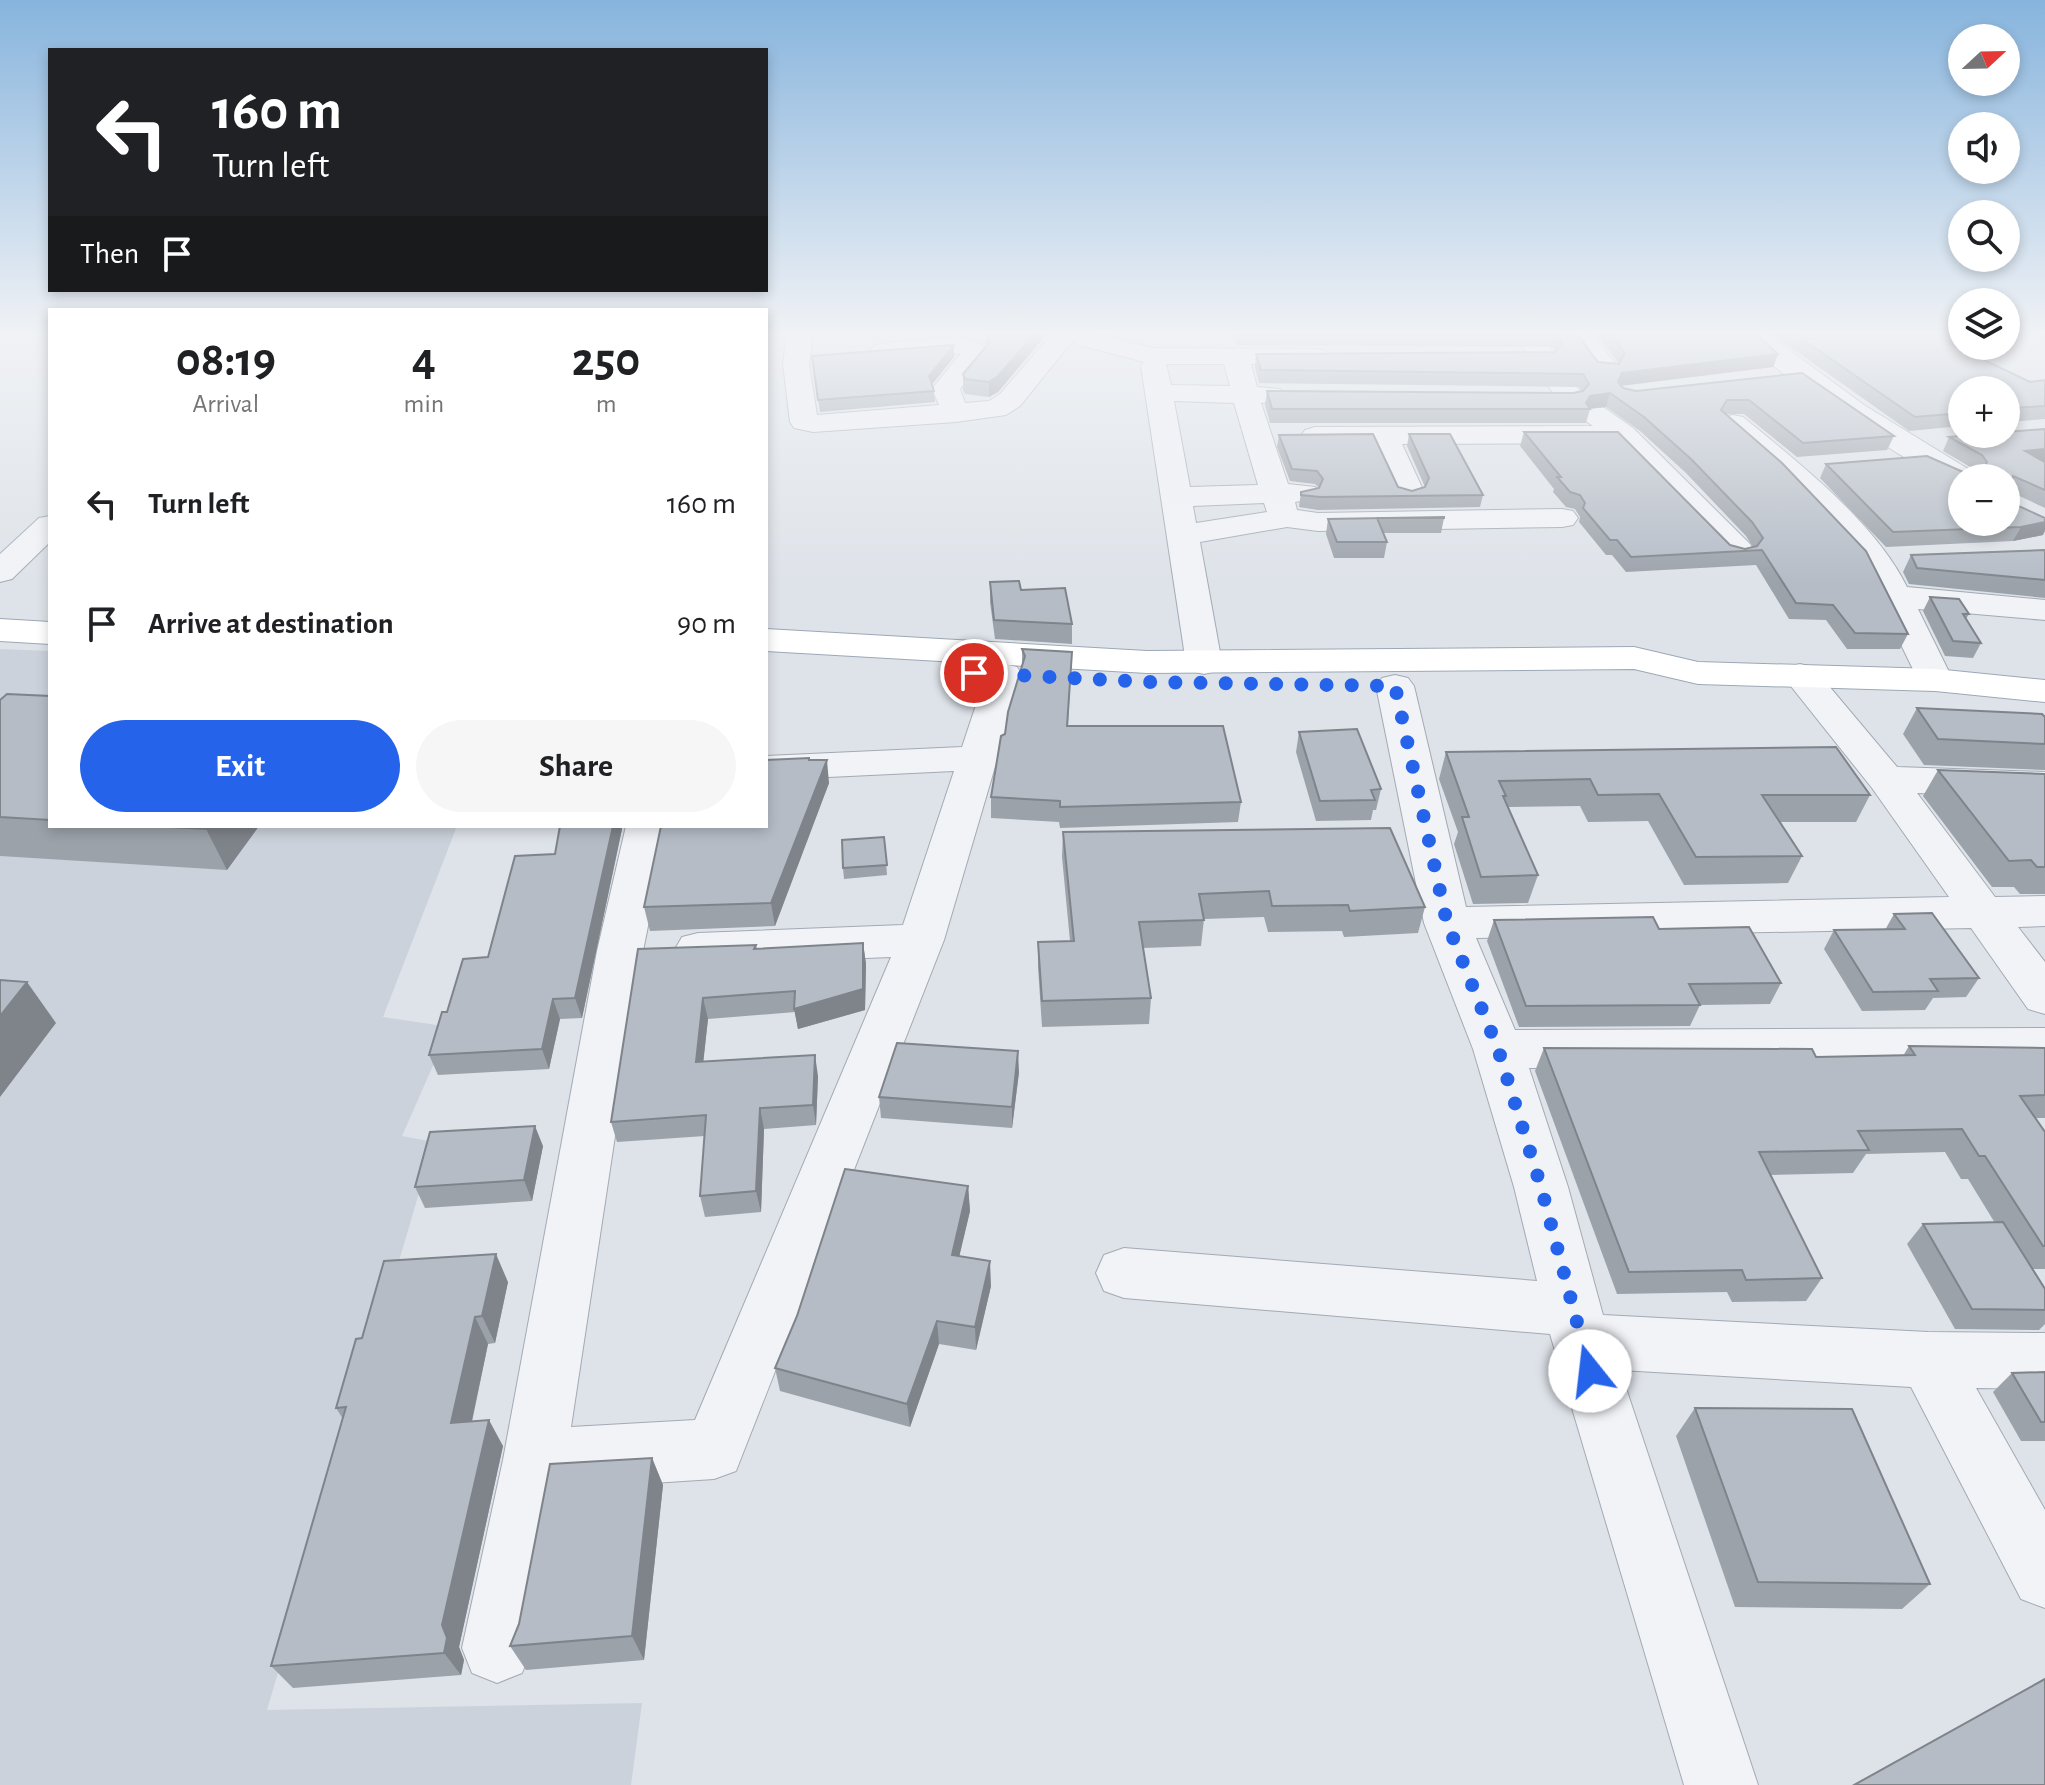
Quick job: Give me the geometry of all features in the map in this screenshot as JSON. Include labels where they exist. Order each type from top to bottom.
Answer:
[{"type":"main road","points":[[0,614],[48,617]]},
{"type":"main road","points":[[0,630],[48,633]]},
{"type":"main road","points":[[768,640],[1087,661],[1204,663],[1634,658],[1698,673],[1935,680],[2045,691]]},
{"type":"main road","points":[[768,660],[1132,682],[1395,686],[1644,684],[1698,673]]},
{"type":"street","points":[[806,417],[807,424],[836,417]]},
{"type":"street","points":[[1163,417],[1204,663]]},
{"type":"street","points":[[1251,417],[1281,505]]},
{"type":"street","points":[[1599,417],[1623,434],[1738,551]]},
{"type":"street","points":[[1865,417],[1948,470]]},
{"type":"street","points":[[1733,423],[1804,467],[1893,560],[1895,596],[1935,680]]},
{"type":"street","points":[[1256,435],[1623,434]]},
{"type":"street","points":[[1384,436],[1409,492]]},
{"type":"street","points":[[1183,533],[1210,532],[1281,505],[1342,493],[1471,491]]},
{"type":"street","points":[[1176,497],[1281,505],[1318,522],[1562,518]]},
{"type":"street","points":[[0,572],[48,527]]},
{"type":"street","points":[[1895,596],[2045,610]]},
{"type":"street","points":[[535,1460],[714,1449],[921,940],[1004,675]]},
{"type":"street","points":[[1800,675],[1886,779],[2045,997]]},
{"type":"street","points":[[1395,686],[1411,836],[1498,1049],[1541,1187],[1578,1326],[1721,1785]]},
{"type":"street","points":[[768,768],[976,758]]},
{"type":"street","points":[[1886,779],[2045,785]]},
{"type":"street","points":[[497,1648],[535,1460],[620,951],[647,828]]},
{"type":"street","points":[[1447,923],[2045,911]]},
{"type":"street","points":[[620,951],[921,940]]},
{"type":"street","points":[[1498,1049],[2045,1047]]},
{"type":"street","points":[[1124,1273],[1578,1326],[1928,1360],[2045,1361]]},
{"type":"street","points":[[1928,1360],[2045,1575]]},
{"type":"shaded area","points":[[0,649],[48,651],[48,828],[456,828],[383,1017],[450,1027],[402,1136],[434,1142],[267,1710],[642,1703],[631,1785],[0,1785]]},
{"type":"building","points":[[1644,417],[1729,417],[1782,463],[1866,551],[1908,634],[1855,633],[1833,605],[1796,603],[1762,550],[1631,557],[1617,540],[1610,540],[1583,508],[1585,503],[1580,495],[1570,492],[1524,432],[1618,432],[1730,545],[1745,549],[1757,546],[1763,538],[1752,522],[1691,459]]},
{"type":"building","points":[[1771,417],[1867,417],[1894,436],[1803,443]]},
{"type":"building","points":[[2045,429],[2045,449],[2025,451],[2045,462],[2045,490],[2020,479],[2020,464],[1986,464],[1982,455],[1969,448],[2020,448],[2020,431]]},
{"type":"building","points":[[1373,434],[1398,487],[1412,491],[1425,487],[1429,478],[1409,434],[1450,434],[1483,495],[1301,495],[1301,492],[1319,488],[1323,479],[1317,471],[1292,469],[1279,435]]},
{"type":"building","points":[[1927,456],[1948,465],[1948,530],[1893,532],[1826,464]]},
{"type":"building","points":[[2020,507],[2045,518],[2045,522],[2021,527]]},
{"type":"building","points":[[1377,518],[1387,542],[1337,542],[1328,519]]},
{"type":"building","points":[[2045,550],[2045,580],[1917,568],[1911,555]]},
{"type":"building","points":[[1019,581],[1021,590],[1065,588],[1072,624],[994,620],[990,582]]},
{"type":"building","points":[[1930,597],[1959,599],[1969,614],[1963,614],[1981,643],[1953,641]]},
{"type":"building","points":[[1022,649],[1072,652],[1067,726],[1223,726],[1241,802],[1060,807],[1060,801],[991,797],[1001,736],[1005,734],[1008,712],[1025,656]]},
{"type":"building","points":[[7,694],[48,696],[48,820],[0,817],[0,700]]},
{"type":"building","points":[[1917,708],[2042,714],[2045,717],[2045,744],[1938,739]]},
{"type":"building","points":[[1357,729],[1381,789],[1371,790],[1375,800],[1320,801],[1299,732]]},
{"type":"building","points":[[1836,747],[1870,795],[1762,795],[1802,856],[1696,857],[1659,794],[1598,795],[1590,779],[1499,781],[1538,875],[1481,877],[1462,817],[1469,817],[1446,752]]},
{"type":"building","points":[[768,760],[827,760],[771,903],[644,907],[661,828],[768,828]]},
{"type":"building","points":[[1938,770],[2045,774],[2045,867],[2037,867],[2031,860],[2009,861]]},
{"type":"building","points":[[560,828],[613,828],[575,998],[553,999],[542,1049],[429,1055],[442,1012],[447,1012],[463,959],[488,957],[515,856],[555,854]]},
{"type":"building","points":[[1390,828],[1425,907],[1350,911],[1348,905],[1272,906],[1269,891],[1199,894],[1204,920],[1139,922],[1151,998],[1042,1001],[1038,942],[1074,941],[1063,832]]},
{"type":"building","points":[[884,837],[887,865],[843,868],[842,840]]},
{"type":"building","points":[[1932,913],[1979,978],[1930,979],[1938,991],[1873,992],[1834,930],[1905,929],[1894,914]]},
{"type":"building","points":[[1653,917],[1659,929],[1749,927],[1781,983],[1689,984],[1700,1005],[1526,1006],[1494,920]]},
{"type":"building","points":[[863,943],[863,989],[794,1009],[795,991],[703,998],[696,1062],[815,1055],[813,1105],[760,1108],[756,1191],[700,1196],[706,1115],[611,1122],[638,949],[756,945],[754,949]]},
{"type":"building","points":[[0,980],[27,982],[0,1016]]},
{"type":"building","points":[[897,1043],[1018,1051],[1012,1107],[879,1097]]},
{"type":"building","points":[[1909,1046],[2045,1048],[2045,1095],[2020,1096],[2045,1132],[2045,1246],[1985,1156],[1979,1156],[1962,1129],[1858,1131],[1869,1150],[1759,1152],[1822,1278],[1746,1280],[1742,1270],[1629,1272],[1544,1048],[1812,1049],[1816,1057],[1915,1055]]},
{"type":"building","points":[[535,1126],[524,1180],[415,1187],[430,1132]]},
{"type":"building","points":[[845,1169],[968,1186],[952,1255],[990,1261],[975,1327],[937,1321],[907,1404],[775,1368],[797,1316]]},
{"type":"building","points":[[2003,1222],[2045,1289],[2045,1310],[1972,1309],[1923,1224]]},
{"type":"building","points":[[496,1254],[482,1316],[475,1317],[451,1423],[489,1420],[442,1625],[447,1638],[444,1653],[271,1666],[346,1407],[336,1408],[356,1339],[362,1338],[384,1261]]},
{"type":"building","points":[[2045,1372],[2045,1422],[2041,1422],[2012,1373]]},
{"type":"building","points":[[1695,1408],[1852,1409],[1930,1584],[1758,1582]]},
{"type":"building","points":[[652,1458],[632,1636],[510,1646],[519,1624],[550,1464]]},
{"type":"building","points":[[2045,1679],[2045,1785],[1854,1785]]},
{"type":"route","points":[[974,673],[1148,682],[1395,686],[1447,923],[1498,1049],[1541,1187],[1590,1371]]}]
